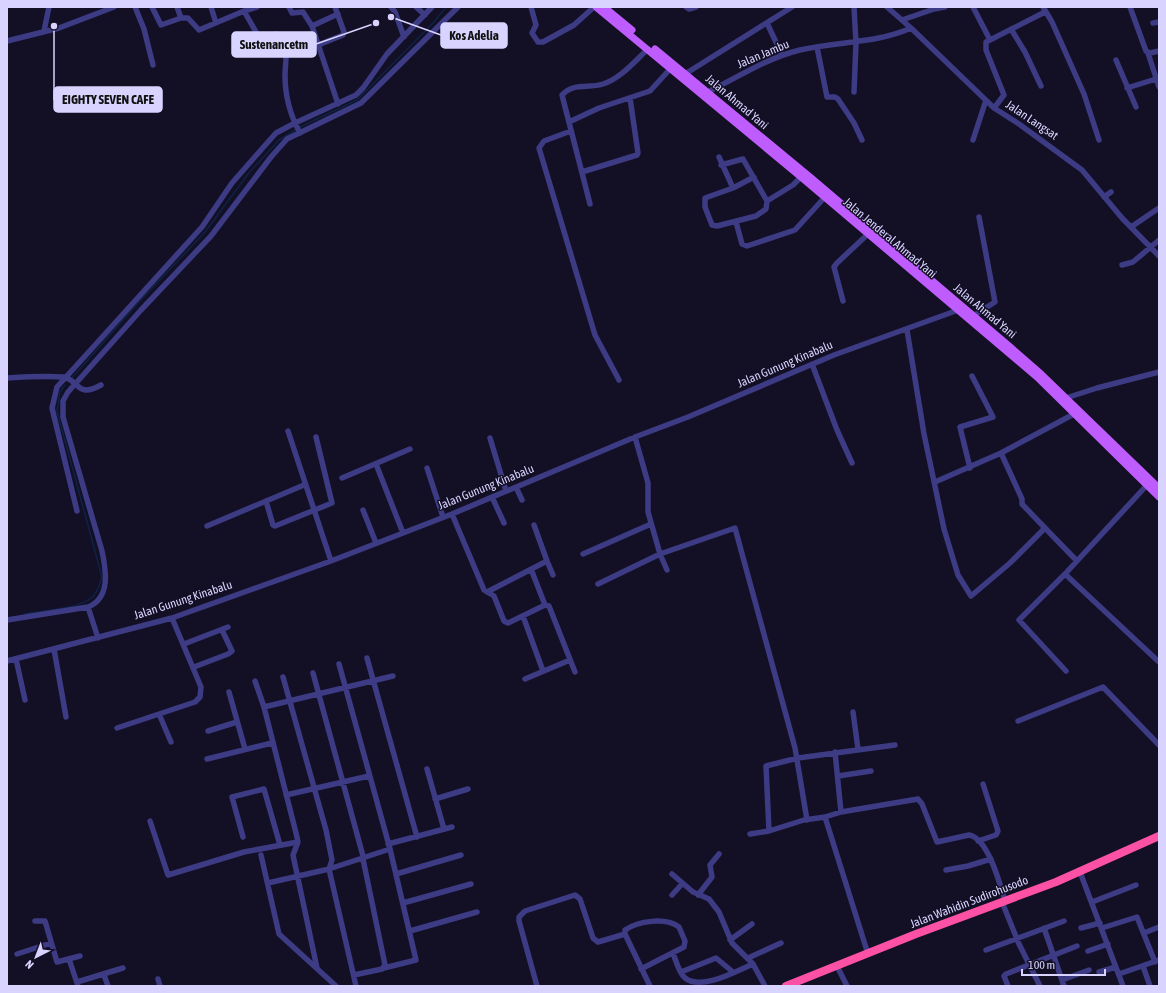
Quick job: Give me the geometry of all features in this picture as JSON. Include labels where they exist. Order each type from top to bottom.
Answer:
[{"type":"highway","name":"Jalan Wahidin Sudirohusodo","points":[[786,986],[1080,872],[1159,836]]},
{"type":"main road","points":[[595,7],[746,127]]},
{"type":"main road","name":"Jalan Ahmad Yani","points":[[604,7],[708,92],[806,179],[961,309],[972,316],[1030,364],[1159,488]]},
{"type":"main road","name":"Jalan Jenderal Ahmad Yani","points":[[806,179],[868,234],[961,309],[1037,378],[1159,497]]},
{"type":"street","points":[[44,31],[49,7]]},
{"type":"street","points":[[7,41],[92,16],[114,7]]},
{"type":"street","points":[[135,7],[144,29],[153,65]]},
{"type":"street","points":[[152,7],[161,25],[181,18],[188,18],[199,30],[257,7]]},
{"type":"street","points":[[177,7],[181,18]]},
{"type":"street","points":[[211,7],[216,23]]},
{"type":"street","points":[[289,7],[292,12],[302,9],[312,26],[338,104]]},
{"type":"street","points":[[318,45],[343,35],[344,32],[335,7]]},
{"type":"street","points":[[391,7],[395,12],[404,37]]},
{"type":"street","points":[[416,7],[425,15]]},
{"type":"street","points":[[7,620],[88,607],[96,602],[105,585],[106,572],[102,551],[63,417],[63,401],[69,381],[202,227],[232,183],[276,133],[356,95],[363,88],[387,54],[432,7]]},
{"type":"street","points":[[77,511],[52,408],[57,387],[69,381],[141,310],[211,236],[271,157],[287,139],[361,103],[458,7]]},
{"type":"street","points":[[531,7],[536,25],[532,33],[538,42],[543,42],[574,25],[595,7]]},
{"type":"street","points":[[686,7],[689,9],[696,7]]},
{"type":"street","points":[[685,74],[792,7]]},
{"type":"street","points":[[854,7],[856,43],[854,92]]},
{"type":"street","name":"Jalan Langsat","points":[[887,7],[911,28],[994,108],[1075,164],[1130,227],[1159,256]]},
{"type":"street","points":[[902,20],[929,10],[945,7]]},
{"type":"street","points":[[973,7],[990,40]]},
{"type":"street","points":[[1130,7],[1145,49],[1148,52],[1158,78],[1159,87]]},
{"type":"street","points":[[994,108],[1004,95],[986,50],[986,42],[1044,9],[1052,22],[1084,94],[1099,140]]},
{"type":"street","points":[[244,11],[260,39],[276,34],[284,40],[286,54],[286,92],[295,124],[299,132]]},
{"type":"street","points":[[312,26],[338,14]]},
{"type":"street","points":[[1153,23],[1159,22]]},
{"type":"street","points":[[767,23],[782,55]]},
{"type":"street","name":"Jalan Jambu","points":[[708,92],[782,55],[829,44],[856,43],[885,38],[911,28]]},
{"type":"street","points":[[1011,29],[1025,52],[1041,86]]},
{"type":"street","points":[[818,47],[827,97],[837,97],[854,123],[862,140]]},
{"type":"street","points":[[590,204],[563,94],[571,87],[606,82],[623,71],[648,49]]},
{"type":"street","points":[[1148,52],[1159,51]]},
{"type":"street","points":[[1116,60],[1136,108]]},
{"type":"street","points":[[569,122],[599,108],[650,91],[671,68]]},
{"type":"street","points":[[1128,88],[1158,78]]},
{"type":"street","points":[[582,172],[637,156],[638,153],[630,98]]},
{"type":"street","points":[[973,140],[986,100]]},
{"type":"street","points":[[571,131],[544,141],[538,148],[595,335],[619,380]]},
{"type":"street","points":[[719,157],[721,165],[733,188]]},
{"type":"street","points":[[721,165],[742,158],[754,177],[767,201],[766,209],[756,216],[736,222],[712,225],[704,200],[708,196],[733,188],[754,177]]},
{"type":"street","points":[[767,201],[806,179]]},
{"type":"street","points":[[1104,197],[1111,192]]},
{"type":"street","points":[[736,222],[742,244],[747,246],[795,230],[825,197]]},
{"type":"street","points":[[1130,227],[1159,208]]},
{"type":"street","points":[[972,316],[995,302],[979,217]]},
{"type":"street","points":[[843,301],[834,267],[842,257],[868,234]]},
{"type":"street","points":[[1122,265],[1133,262],[1159,240]]},
{"type":"street","name":"Jalan Gunung Kinabalu","points":[[7,661],[172,618],[331,561],[452,514],[635,437],[688,417],[812,364],[961,309]]},
{"type":"street","points":[[907,330],[924,434],[944,529],[960,579],[971,596],[1010,563],[1046,528]]},
{"type":"street","points":[[812,364],[837,430],[852,463]]},
{"type":"street","points":[[1066,398],[1097,388],[1159,372]]},
{"type":"street","points":[[970,468],[960,427],[993,417],[972,376]]},
{"type":"street","points":[[7,378],[69,381],[90,390],[101,385]]},
{"type":"street","points":[[935,482],[970,468],[1001,453],[1074,414]]},
{"type":"street","points":[[288,431],[304,485],[331,561]]},
{"type":"street","points":[[266,500],[274,526],[333,502],[316,437]]},
{"type":"street","points":[[635,437],[648,483],[649,493],[647,510],[666,570]]},
{"type":"street","points":[[490,438],[506,491]]},
{"type":"street","points":[[342,478],[410,449]]},
{"type":"street","points":[[1001,453],[1022,500],[1022,504],[1076,560]]},
{"type":"street","points":[[376,464],[403,533]]},
{"type":"street","points":[[427,468],[443,517]]},
{"type":"street","points":[[207,526],[304,485]]},
{"type":"street","points":[[1066,671],[1019,620],[1065,574],[1076,560],[1147,485]]},
{"type":"street","points":[[516,487],[522,500]]},
{"type":"street","points":[[492,497],[504,523]]},
{"type":"street","points":[[363,510],[376,543]]},
{"type":"street","points":[[452,514],[484,590],[494,596],[505,622],[523,616],[545,605]]},
{"type":"street","points":[[583,554],[651,524]]},
{"type":"street","points":[[534,525],[553,576]]},
{"type":"street","points":[[598,584],[660,554],[735,528],[798,758],[806,820]]},
{"type":"street","points":[[487,592],[547,561]]},
{"type":"street","points":[[531,569],[545,605],[550,608],[575,672]]},
{"type":"street","points":[[1065,574],[1159,662]]},
{"type":"street","points":[[88,607],[98,638]]},
{"type":"street","points":[[523,616],[543,671]]},
{"type":"street","points":[[118,728],[195,702],[198,699],[201,687],[194,667],[172,618]]},
{"type":"street","points":[[184,644],[228,627]]},
{"type":"street","points":[[194,667],[230,653],[232,649],[222,630]]},
{"type":"street","points":[[54,649],[66,717]]},
{"type":"street","points":[[366,658],[417,837]]},
{"type":"street","points":[[16,659],[24,700]]},
{"type":"street","points":[[525,679],[570,660]]},
{"type":"street","points":[[339,664],[389,847],[416,960],[354,975]]},
{"type":"street","points":[[313,673],[363,858],[385,963],[384,968]]},
{"type":"street","points":[[264,707],[290,699],[345,688],[393,676]]},
{"type":"street","points":[[283,677],[326,830],[332,860],[329,869],[356,986]]},
{"type":"street","points":[[255,681],[264,707],[298,842],[293,855],[317,968]]},
{"type":"street","points":[[1018,721],[1103,687],[1159,745]]},
{"type":"street","points":[[229,692],[244,750]]},
{"type":"street","points":[[853,712],[858,749]]},
{"type":"street","points":[[159,714],[171,742]]},
{"type":"street","points":[[208,731],[237,722]]},
{"type":"street","points":[[207,759],[272,743]]},
{"type":"street","points":[[769,830],[765,767],[798,758],[895,745]]},
{"type":"street","points":[[835,752],[841,812]]},
{"type":"street","points":[[427,769],[444,829]]},
{"type":"street","points":[[838,776],[871,771]]},
{"type":"street","points":[[286,795],[369,776]]},
{"type":"street","points":[[978,841],[996,835],[998,831],[983,784]]},
{"type":"street","points":[[243,837],[232,797],[264,789],[280,845]]},
{"type":"street","points":[[436,799],[468,789]]},
{"type":"street","points":[[750,834],[841,812],[918,799],[922,804],[937,842],[969,835],[978,841],[991,859],[1016,938],[1042,986]]},
{"type":"street","points":[[825,817],[868,954]]},
{"type":"street","points":[[150,821],[168,875],[244,852],[298,842]]},
{"type":"street","points":[[268,883],[329,869],[363,858],[417,837],[452,827]]},
{"type":"street","points":[[698,895],[712,877],[710,865],[718,854]]},
{"type":"street","points":[[261,855],[279,934],[336,986]]},
{"type":"street","points":[[396,874],[461,855]]},
{"type":"street","points":[[946,870],[968,866],[991,859]]},
{"type":"street","points":[[1080,872],[1123,986]]},
{"type":"street","points":[[672,874],[682,884],[698,895],[710,899],[719,912],[730,940],[753,964],[765,986]]},
{"type":"street","points":[[403,904],[471,884]]},
{"type":"street","points":[[672,895],[682,884]]},
{"type":"street","points":[[1092,902],[1136,885]]},
{"type":"street","points":[[537,986],[519,921],[519,916],[525,911],[575,896],[580,899],[593,938],[598,942],[625,934]]},
{"type":"street","points":[[410,932],[477,912]]},
{"type":"street","points":[[1081,928],[1101,925],[1136,916],[1157,961],[1119,974]]},
{"type":"street","points":[[35,921],[45,921],[57,962],[80,956]]},
{"type":"street","points":[[986,950],[1064,921]]},
{"type":"street","points":[[641,969],[684,947],[686,944],[682,930],[674,924],[663,922],[644,923],[627,928],[625,934],[641,969],[650,986]]},
{"type":"street","points":[[730,940],[752,924]]},
{"type":"street","points":[[1144,933],[1159,927]]},
{"type":"street","points":[[1044,928],[1064,986]]},
{"type":"street","points":[[17,954],[51,943]]},
{"type":"street","points":[[748,958],[780,943]]},
{"type":"street","points":[[1088,951],[1108,944]]},
{"type":"street","points":[[1008,986],[1005,975],[1077,946]]},
{"type":"street","points":[[673,953],[681,972],[688,979],[704,983],[753,964]]},
{"type":"street","points":[[681,972],[716,958],[733,972]]},
{"type":"street","points":[[69,959],[78,984],[123,968]]},
{"type":"street","points":[[837,966],[846,986]]},
{"type":"street","points":[[1143,966],[1150,986]]},
{"type":"street","points":[[1099,972],[1116,967]]},
{"type":"street","points":[[1062,980],[1089,970]]},
{"type":"street","points":[[104,974],[108,986]]},
{"type":"street","points":[[158,979],[160,986]]},
{"type":"waterway","points":[[300,127],[357,100],[434,22],[446,7]]},
{"type":"waterway","points":[[71,379],[137,304],[205,232],[248,174],[279,140],[297,129]]},
{"type":"waterway","points":[[25,614],[59,609],[84,602],[90,599],[98,590],[102,577],[57,411],[60,392],[65,385]]},
{"type":"place","name":"Kos Adelia","points":[[391,17]]},
{"type":"place","name":"Sustenancetm","points":[[376,23]]},
{"type":"place","name":"EIGHTY SEVEN CAFE","points":[[54,26]]}]
